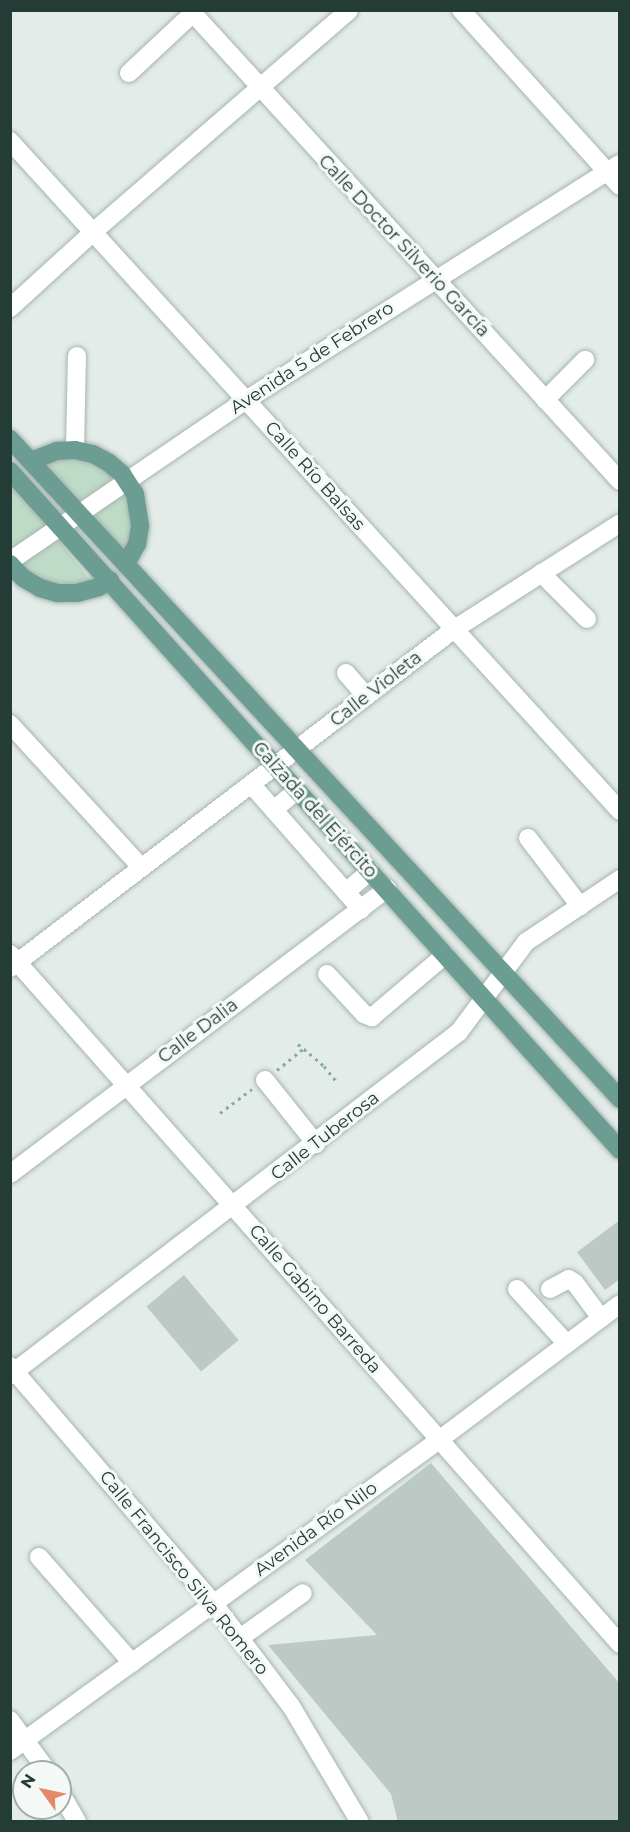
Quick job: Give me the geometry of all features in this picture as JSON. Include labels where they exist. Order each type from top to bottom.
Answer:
[{"type":"main road","name":"Calzada del Ejército","points":[[10,439],[620,1099]]},
{"type":"main road","points":[[31,461],[57,451],[75,450],[93,454],[109,462],[127,480],[135,494],[140,526],[137,544],[126,564]]},
{"type":"main road","name":"Calzada del Ejército","points":[[12,476],[61,524],[620,1150]]},
{"type":"main road","points":[[10,562],[23,578],[40,588],[58,593],[76,593],[99,587],[110,580]]},
{"type":"street","points":[[10,308],[92,233],[349,10]]},
{"type":"street","points":[[461,10],[613,168],[620,186]]},
{"type":"street","points":[[129,74],[191,12]]},
{"type":"street","name":"Calle Doctor Silverio García","points":[[191,12],[620,481]]},
{"type":"street","name":"Calle Río Balsas","points":[[10,141],[620,811]]},
{"type":"street","name":"Avenida 5 de Febrero","points":[[10,562],[61,524],[246,400],[613,168]]},
{"type":"street","points":[[75,450],[77,356]]},
{"type":"street","points":[[545,400],[585,360]]},
{"type":"street","name":"Calle Violeta","points":[[13,962],[142,868],[453,630],[620,524]]},
{"type":"street","points":[[541,573],[587,620]]},
{"type":"street","points":[[346,674],[366,696]]},
{"type":"street","points":[[10,724],[142,868]]},
{"type":"street","points":[[251,784],[361,909]]},
{"type":"street","points":[[274,810],[297,790]]},
{"type":"street","points":[[528,838],[580,906]]},
{"type":"street","points":[[346,892],[370,871]]},
{"type":"street","name":"Calle Tuberosa","points":[[12,1371],[316,1144],[459,1032],[526,942],[620,879]]},
{"type":"street","name":"Calle Dalia","points":[[10,1174],[387,889]]},
{"type":"street","points":[[327,974],[364,1014],[372,1017],[445,955]]},
{"type":"street","name":"Calle Gabino Barreda","points":[[13,962],[126,1085],[620,1644]]},
{"type":"street","points":[[265,1080],[316,1144]]},
{"type":"street","points":[[550,1289],[569,1279],[575,1283],[601,1318]]},
{"type":"street","points":[[517,1289],[567,1344]]},
{"type":"street","name":"Avenida Río Nilo","points":[[10,1751],[439,1440],[620,1304]]},
{"type":"street","name":"Calle Francisco Silva Romero","points":[[12,1371],[214,1604],[291,1706],[360,1821]]},
{"type":"street","points":[[39,1557],[132,1663]]},
{"type":"street","points":[[240,1638],[303,1593]]},
{"type":"street","points":[[10,1720],[27,1739],[40,1760]]},
{"type":"path","points":[[298,1044],[324,1066],[338,1083]]},
{"type":"green space","points":[[57,458],[88,460],[109,473],[114,480],[77,507],[41,469]]},
{"type":"green space","points":[[12,485],[49,529],[10,555],[10,488]]},
{"type":"green space","points":[[129,488],[138,510],[126,559],[88,517]]},
{"type":"green space","points":[[56,537],[94,585],[56,591],[20,566]]},
{"type":"building","points":[[620,1220],[620,1279],[605,1290],[577,1252]]},
{"type":"building","points":[[184,1275],[239,1340],[201,1372],[146,1306]]},
{"type":"building","points":[[431,1463],[620,1684],[620,1822],[398,1822],[391,1794],[268,1645],[377,1635],[305,1560]]}]
